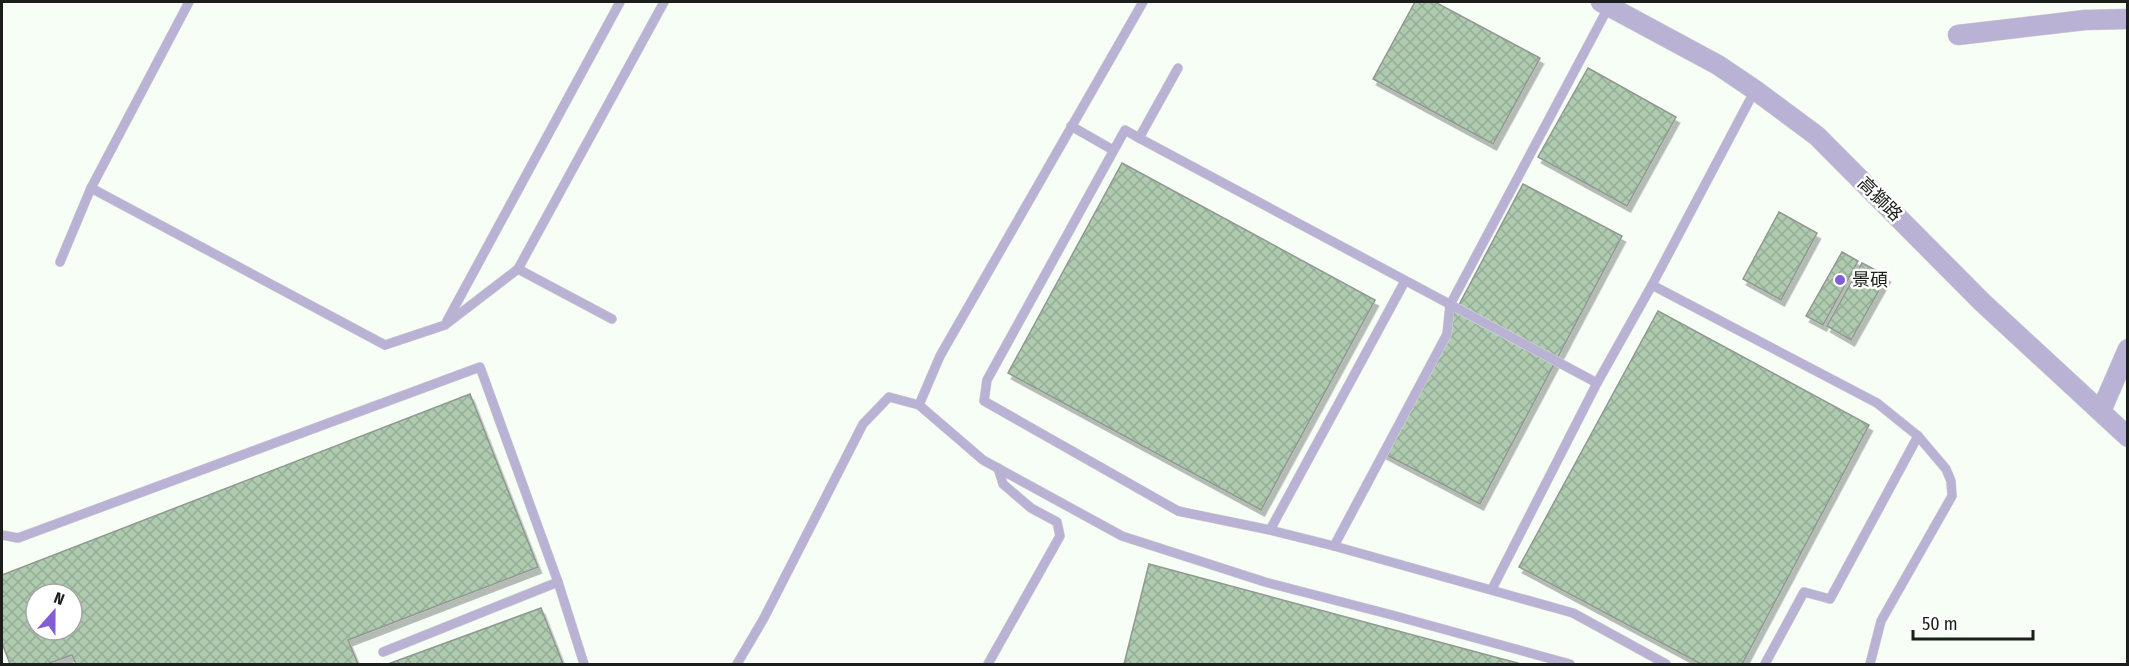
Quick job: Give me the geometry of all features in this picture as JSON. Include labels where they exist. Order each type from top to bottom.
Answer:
[{"type":"street","name":"高獅路","points":[[1605,4],[1718,65],[1817,136],[1982,302],[2127,437]]},
{"type":"street","points":[[1958,35],[2085,20],[2127,19]]},
{"type":"street","points":[[2101,411],[2127,349]]},
{"type":"lane","points":[[60,262],[91,188],[189,2]]},
{"type":"lane","points":[[445,325],[620,2]]},
{"type":"lane","points":[[91,188],[385,345],[445,325],[518,269],[664,2]]},
{"type":"lane","points":[[919,405],[940,356],[1143,2]]},
{"type":"lane","points":[[1334,546],[1447,334],[1450,305],[1605,4]]},
{"type":"lane","points":[[1139,138],[1178,68]]},
{"type":"lane","points":[[1492,590],[1597,383],[1652,285],[1755,90]]},
{"type":"lane","points":[[1071,126],[1113,150]]},
{"type":"lane","points":[[1597,383],[1125,130],[987,380],[984,401],[1178,511],[1334,546],[1573,613],[1666,664]]},
{"type":"lane","points":[[518,269],[612,320]]},
{"type":"lane","points":[[1270,530],[1405,281]]},
{"type":"lane","points":[[1652,285],[1877,404],[1918,436],[1946,469],[1951,481],[1952,496],[1881,621],[1870,664]]},
{"type":"lane","points":[[2,535],[18,538],[480,367],[558,582],[584,664]]},
{"type":"lane","points":[[737,664],[764,618],[863,424],[889,397],[919,405],[983,460],[1122,536],[1265,582],[1570,664]]},
{"type":"lane","points":[[1766,664],[1804,592],[1830,599],[1918,436]]},
{"type":"lane","points":[[988,664],[1060,536],[1057,522],[1031,508],[1003,484],[998,468]]},
{"type":"lane","points":[[383,652],[558,582]]},
{"type":"building","points":[[1415,2],[1435,2],[1540,58],[1493,144],[1373,79]]},
{"type":"building","points":[[1588,68],[1676,117],[1627,206],[1538,157]]},
{"type":"building","points":[[1122,163],[1375,300],[1261,510],[1008,373]]},
{"type":"building","points":[[1523,184],[1622,236],[1480,504],[1381,452]]},
{"type":"building","points":[[1779,212],[1817,233],[1781,300],[1743,279]]},
{"type":"building","points":[[1842,252],[1858,261],[1823,325],[1806,316]]},
{"type":"building","points":[[1862,263],[1887,276],[1851,340],[1827,326]]},
{"type":"building","points":[[1658,311],[1869,425],[1742,664],[1701,664],[1519,567]]},
{"type":"building","points":[[470,394],[538,567],[348,640],[358,664],[76,664],[72,655],[47,664],[10,664],[2,643],[2,575]]},
{"type":"building","points":[[1149,564],[1521,664],[1124,664]]},
{"type":"building","points":[[541,608],[563,664],[388,664]]},
{"type":"place","name":"景碩","points":[[1840,280]]}]
